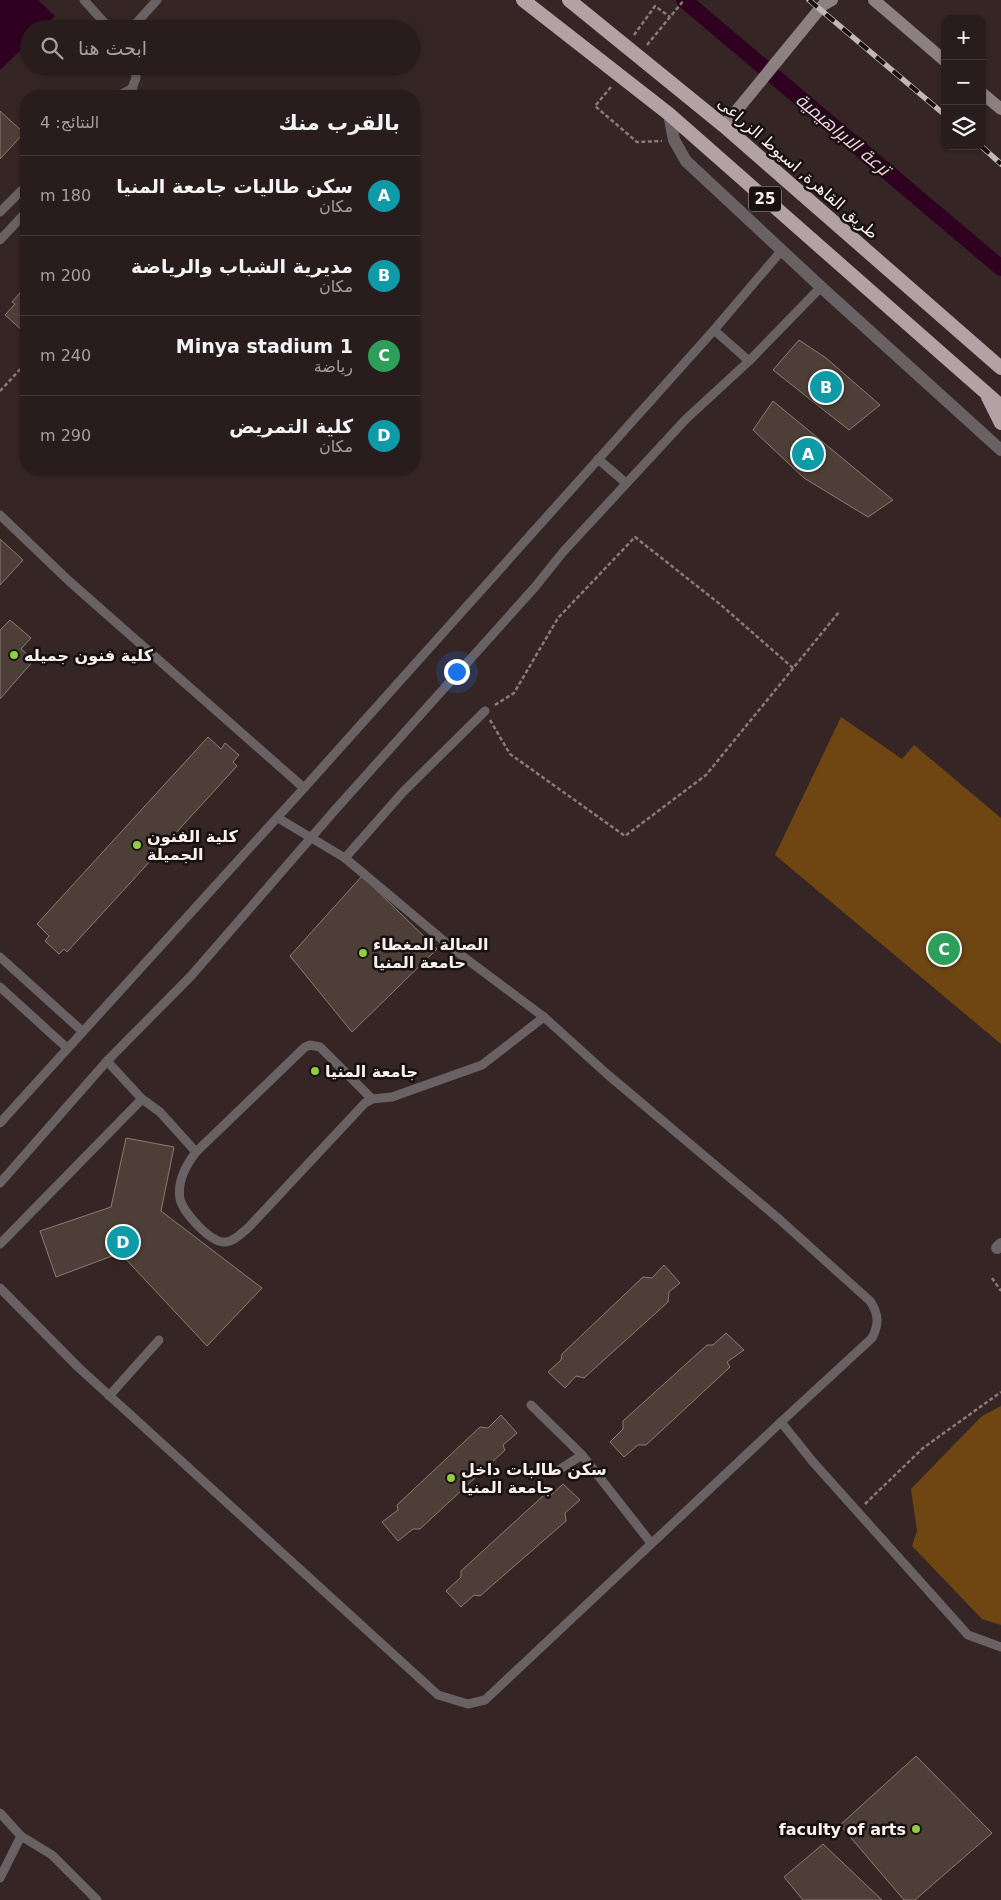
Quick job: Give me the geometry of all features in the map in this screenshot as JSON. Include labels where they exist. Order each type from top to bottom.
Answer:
[{"type":"highway","name":"25","points":[[523,0],[668,114],[1001,406]]},
{"type":"highway","name":"طريق القاهرة, اسيوط الزراعى","points":[[569,0],[724,126],[1001,368]]},
{"type":"highway","points":[[985,392],[1001,423]]},
{"type":"main road","points":[[874,0],[944,60]]},
{"type":"main road","points":[[724,126],[825,2]]},
{"type":"main road","points":[[986,96],[1001,109]]},
{"type":"street","points":[[668,114],[674,140],[686,160],[821,287],[1001,450]]},
{"type":"lane","points":[[84,0],[102,20]]},
{"type":"lane","points":[[140,20],[157,0]]},
{"type":"lane","points":[[132,90],[136,75]]},
{"type":"lane","points":[[0,212],[20,192]]},
{"type":"lane","points":[[0,240],[20,218]]},
{"type":"lane","points":[[2,1118],[278,818],[714,330],[782,250]]},
{"type":"lane","points":[[0,1183],[107,1061],[192,976],[311,838],[626,483],[686,419],[749,361],[821,287]]},
{"type":"lane","points":[[714,330],[749,361]]},
{"type":"lane","points":[[598,459],[626,483]]},
{"type":"lane","points":[[0,515],[69,581],[304,788]]},
{"type":"lane","points":[[345,858],[402,792],[485,711]]},
{"type":"lane","points":[[0,1288],[78,1367],[438,1695],[468,1704],[485,1700],[872,1338],[877,1327],[874,1306],[786,1225],[607,1074],[544,1017],[457,952],[345,858],[278,818]]},
{"type":"lane","points":[[0,957],[82,1031]]},
{"type":"lane","points":[[0,987],[67,1048]]},
{"type":"lane","points":[[372,1099],[320,1047],[310,1045],[305,1047],[196,1152],[187,1164],[180,1188],[180,1201],[194,1221],[216,1241],[226,1242],[236,1238],[248,1228],[365,1103],[372,1099],[392,1097],[482,1065],[544,1017]]},
{"type":"lane","points":[[107,1061],[142,1099],[160,1112],[196,1152]]},
{"type":"lane","points":[[0,1244],[142,1099]]},
{"type":"lane","points":[[110,1396],[159,1340]]},
{"type":"lane","points":[[531,1405],[582,1455],[651,1543]]},
{"type":"lane","points":[[781,1422],[812,1462],[968,1635],[1001,1648]]},
{"type":"lane","points":[[554,1473],[582,1455]]},
{"type":"lane","points":[[0,1813],[21,1836],[52,1855],[97,1900]]},
{"type":"lane","points":[[0,1878],[21,1836]]},
{"type":"path","points":[[640,27],[655,6],[670,17]]},
{"type":"path","points":[[595,106],[637,142],[674,140]]},
{"type":"path","points":[[0,392],[20,370]]},
{"type":"path","points":[[793,668],[721,605],[635,537],[558,618],[514,692],[485,711],[510,754],[625,836],[706,775],[839,612]]},
{"type":"path","points":[[992,1278],[1001,1291]]},
{"type":"path","points":[[857,1512],[923,1448],[1001,1392]]},
{"type":"shaded area","points":[[0,0],[38,0],[55,16],[51,20],[20,20],[20,51],[0,70]]},
{"type":"shaded area","points":[[841,717],[902,759],[914,745],[1001,818],[1001,1044],[775,855]]},
{"type":"shaded area","points":[[1001,1406],[1001,1625],[982,1619],[912,1546],[917,1531],[911,1489],[982,1416]]},
{"type":"building","points":[[0,111],[20,129],[20,137],[0,159]]},
{"type":"building","points":[[20,293],[20,328],[5,315],[15,304],[12,302]]},
{"type":"building","points":[[799,340],[826,358],[880,405],[849,430],[773,370]]},
{"type":"building","points":[[773,401],[893,500],[868,517],[804,478],[753,430]]},
{"type":"building","points":[[0,539],[23,560],[0,585]]},
{"type":"building","name":"كلية فنون جميله","points":[[10,620],[31,638],[21,649],[34,660],[0,699],[0,630]]},
{"type":"building","name":"كلية الفنون الجميلة","points":[[208,737],[221,749],[225,743],[239,755],[233,762],[237,766],[67,952],[64,949],[59,954],[45,941],[49,936],[37,924]]},
{"type":"building","name":"الصالة المغطاء حامعة المنيا","points":[[362,876],[437,949],[352,1032],[290,956]]},
{"type":"building","points":[[126,1138],[174,1147],[161,1211],[262,1288],[207,1346],[120,1253],[56,1277],[40,1231],[111,1207]]},
{"type":"building","points":[[664,1265],[680,1283],[669,1292],[668,1302],[584,1378],[576,1376],[565,1388],[548,1372],[561,1360],[562,1354],[643,1277],[652,1278]]},
{"type":"building","name":"سكن طالبات داخل جامعة المنيا","points":[[726,1333],[744,1350],[727,1362],[730,1367],[646,1445],[638,1445],[624,1457],[610,1442],[623,1429],[623,1421],[707,1345],[713,1345]]},
{"type":"building","name":"سكن طالبات داخل جامعة المنيا","points":[[501,1415],[517,1433],[503,1445],[505,1450],[420,1529],[413,1529],[398,1541],[382,1522],[398,1510],[397,1505],[480,1427],[488,1428]]},
{"type":"building","name":"سكن طالبات داخل جامعة المنيا","points":[[563,1484],[580,1500],[565,1513],[566,1521],[480,1596],[474,1595],[461,1607],[446,1591],[461,1577],[461,1571],[544,1495],[550,1496]]},
{"type":"building","name":"faculty of arts","points":[[916,1756],[992,1833],[915,1900],[904,1900],[840,1825]]},
{"type":"building","name":"faculty of arts","points":[[823,1844],[882,1900],[803,1900],[784,1877]]},
{"type":"waterway","name":"ترعة الابراهيمية","points":[[684,0],[1001,268]]},
{"type":"railway","points":[[809,0],[941,112]]},
{"type":"railway","points":[[985,150],[1001,164]]},
{"type":"place","name":"مديرية الشباب والرياضة","points":[[826,387]]},
{"type":"place","name":"سكن طاليات جامعة المنيا","points":[[808,454]]},
{"type":"place","name":"كلية فنون جميله","points":[[14,655]]},
{"type":"place","name":"كلية الفنون الجميلة","points":[[137,845]]},
{"type":"place","name":"Minya stadium 1","points":[[944,949]]},
{"type":"place","name":"الصالة المغطاء حامعة المنيا","points":[[363,953]]},
{"type":"place","name":"جامعة المنيا","points":[[315,1071]]},
{"type":"place","name":"كلية التمريض","points":[[123,1242]]},
{"type":"place","name":"سكن طالبات داخل جامعة المنيا","points":[[451,1478]]},
{"type":"place","name":"faculty of arts","points":[[916,1829]]}]
